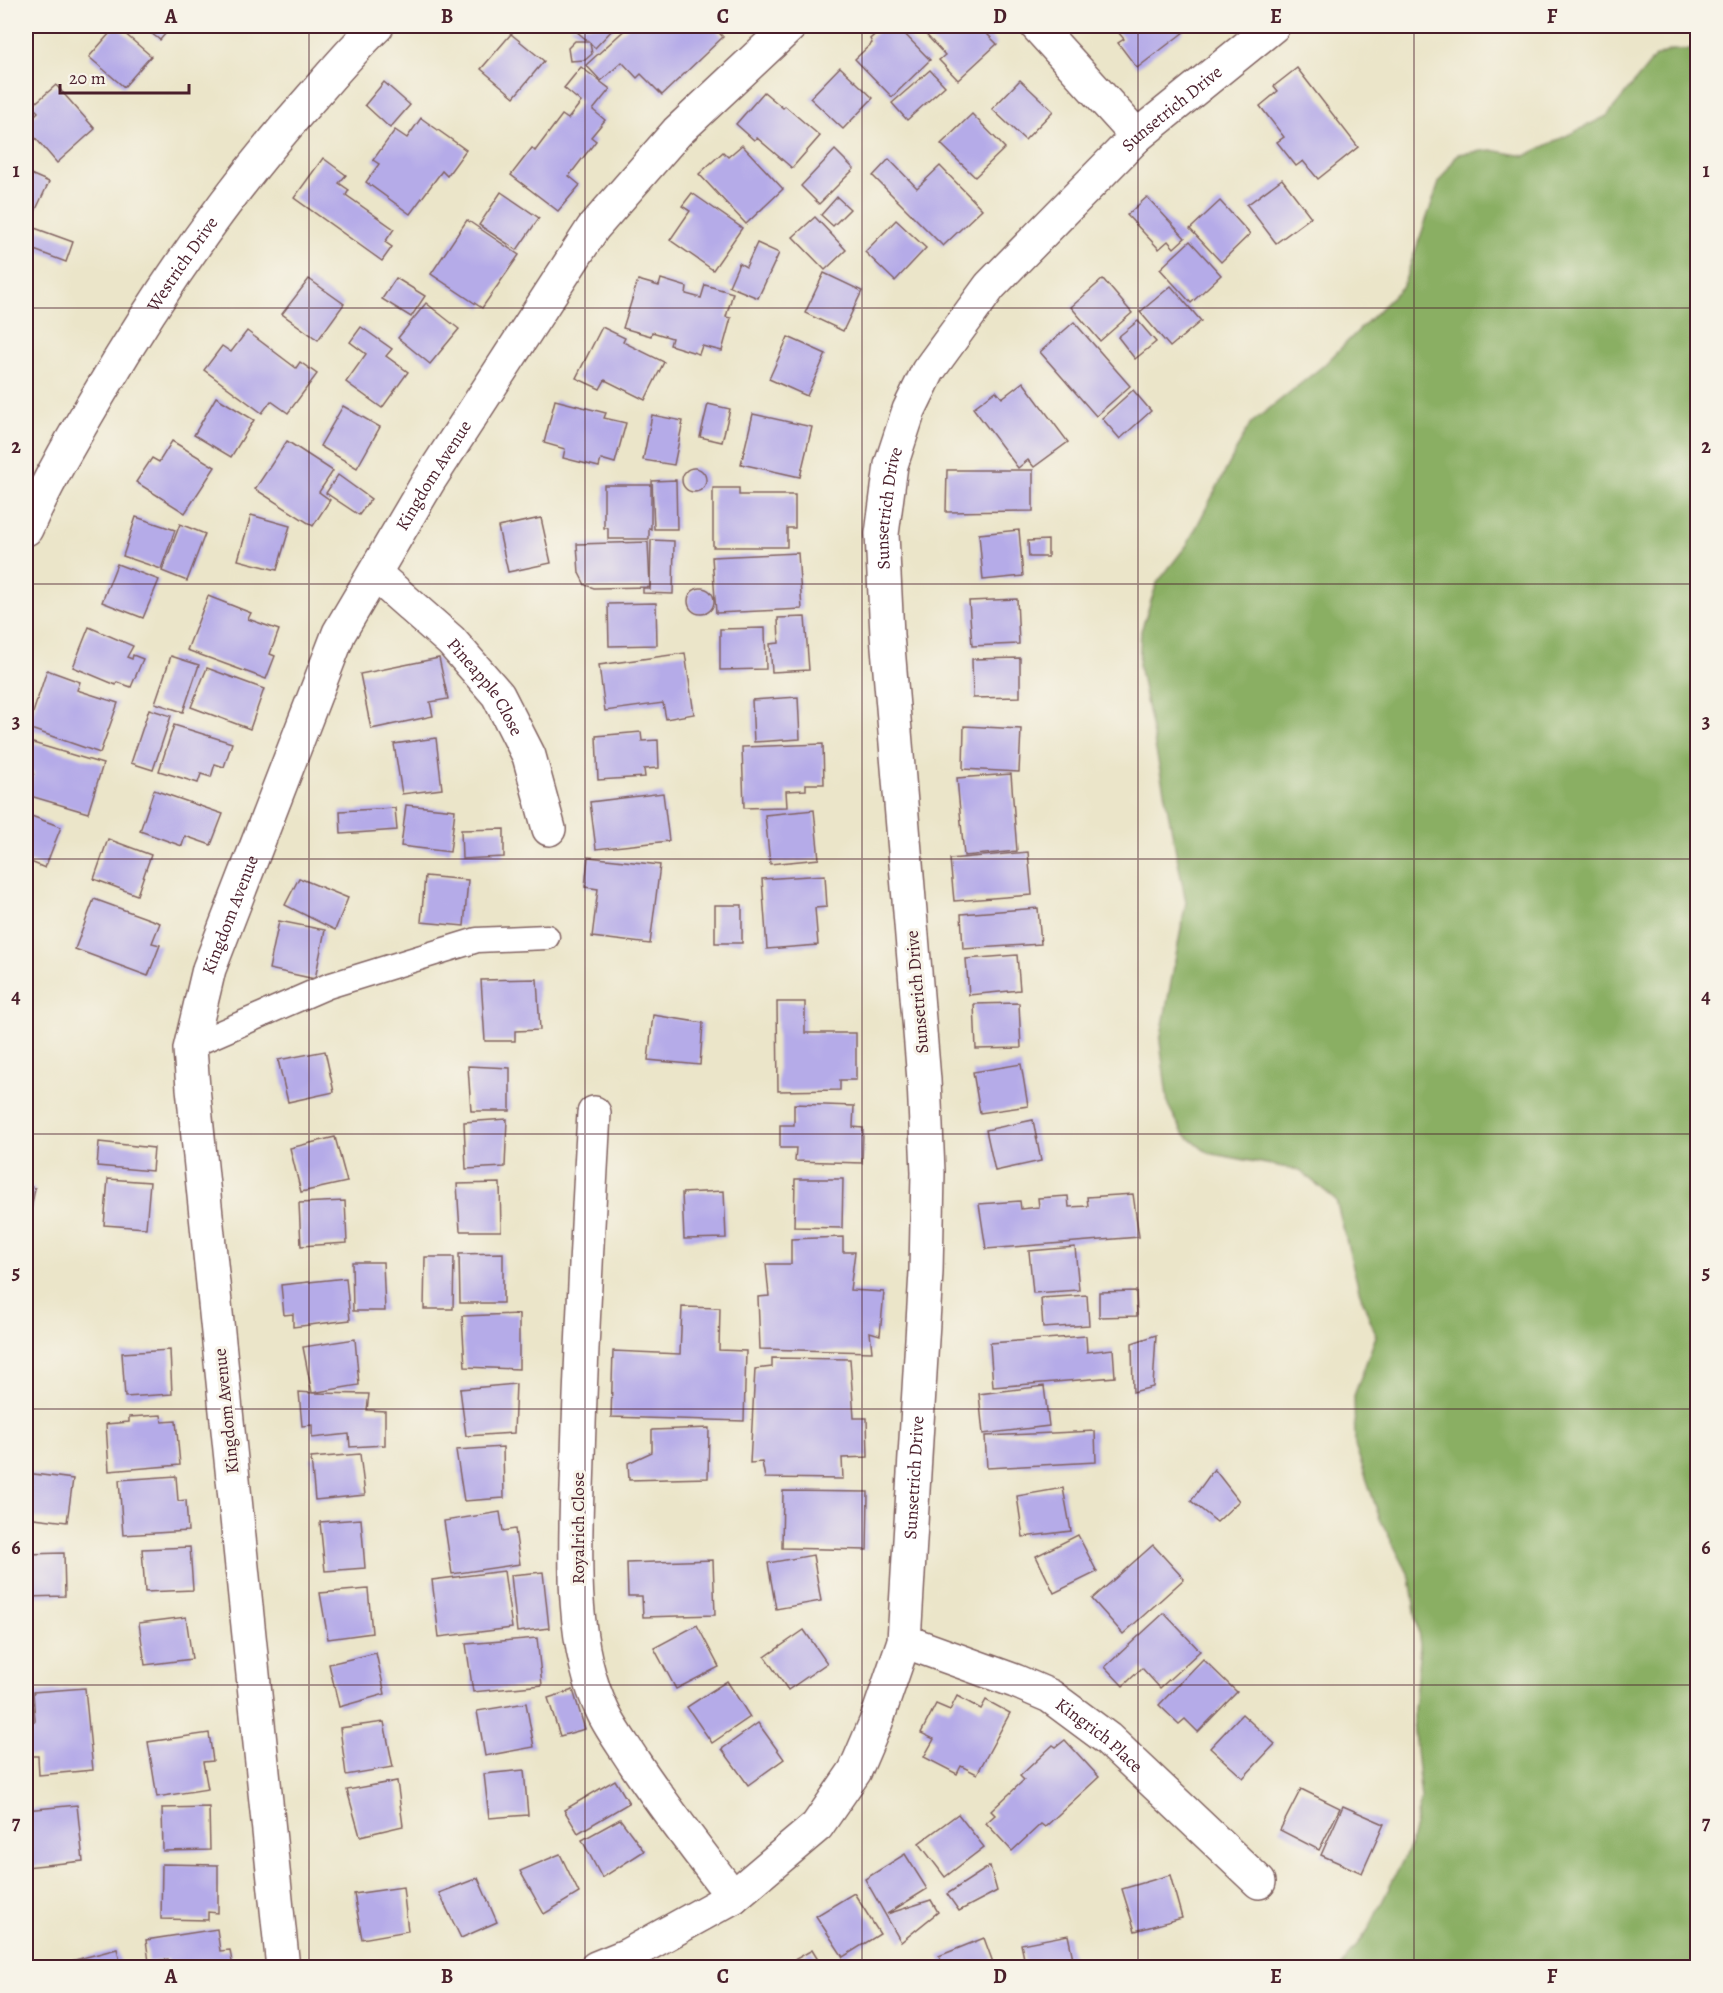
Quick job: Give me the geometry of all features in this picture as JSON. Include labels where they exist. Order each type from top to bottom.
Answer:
[{"type":"street","name":"Westrich Drive","points":[[26,529],[44,487],[119,359],[194,246],[233,191],[286,125],[377,26]]},
{"type":"street","name":"Kingdom Avenue","points":[[283,1968],[192,1088],[190,1046],[209,969],[339,633],[428,482],[593,228],[676,132],[790,26]]},
{"type":"street","points":[[1037,26],[1137,136]]},
{"type":"street","name":"Sunsetrich Drive","points":[[596,1968],[628,1955],[733,1897],[817,1826],[855,1771],[876,1722],[904,1641],[926,1272],[928,1172],[924,1080],[886,613],[882,534],[891,465],[909,410],[928,370],[990,286],[1137,136],[1273,26]]},
{"type":"street","name":"Pineapple Close","points":[[375,574],[451,641],[498,695],[529,756],[549,829]]},
{"type":"street","name":"Royalrich Close","points":[[594,1113],[580,1376],[576,1558],[580,1624],[588,1673],[603,1713],[622,1743],[653,1790],[733,1897]]},
{"type":"street","name":"Kingrich Place","points":[[904,1641],[1050,1696],[1108,1739],[1259,1882]]},
{"type":"lane","points":[[190,1046],[328,986],[477,940],[547,937]]},
{"type":"green space","points":[[1671,50],[1698,50],[1697,1967],[1341,1967],[1368,1930],[1410,1846],[1421,1799],[1413,1721],[1420,1645],[1410,1577],[1380,1519],[1355,1445],[1354,1396],[1376,1336],[1359,1290],[1336,1200],[1299,1170],[1208,1153],[1183,1133],[1168,1105],[1160,1041],[1186,902],[1139,665],[1141,631],[1157,583],[1187,545],[1250,424],[1324,365],[1403,286],[1440,180],[1458,154],[1491,150],[1525,156],[1607,116],[1655,57]]},
{"type":"building","points":[[116,26],[151,56],[124,87],[89,57]]},
{"type":"building","points":[[142,26],[172,26],[160,40]]},
{"type":"building","points":[[570,26],[616,26],[595,48],[590,43],[592,54],[585,60],[570,61],[568,48],[575,41],[588,41]]},
{"type":"building","points":[[629,26],[713,26],[723,37],[662,95],[641,74],[637,78],[622,62],[601,81],[586,65]]},
{"type":"building","points":[[884,26],[897,26],[930,60],[892,97],[855,59],[872,43],[870,39]]},
{"type":"building","points":[[918,26],[979,26],[997,44],[958,80],[939,60],[945,55]]},
{"type":"building","points":[[1113,26],[1179,26],[1184,32],[1137,68],[1118,43],[1124,39]]},
{"type":"building","points":[[511,34],[544,61],[514,97],[481,69]]},
{"type":"building","points":[[581,67],[610,89],[593,110],[605,120],[591,137],[596,141],[569,176],[580,185],[558,211],[511,175],[532,148],[535,151],[562,115],[568,119],[581,102],[564,88]]},
{"type":"building","points":[[840,67],[873,98],[843,129],[810,98]]},
{"type":"building","points":[[1297,68],[1358,147],[1318,179],[1303,161],[1296,166],[1277,142],[1284,137],[1260,106],[1278,91],[1274,86]]},
{"type":"building","points":[[930,70],[945,86],[907,120],[892,103]]},
{"type":"building","points":[[1020,80],[1053,111],[1025,140],[992,109]]},
{"type":"building","points":[[384,82],[410,105],[390,128],[365,105]]},
{"type":"building","points":[[56,85],[95,129],[57,163],[26,127],[26,124],[38,112],[32,106]]},
{"type":"building","points":[[764,92],[783,108],[785,106],[820,136],[792,168],[757,138],[754,140],[736,124]]},
{"type":"building","points":[[972,114],[1005,148],[975,177],[941,144]]},
{"type":"building","points":[[421,118],[466,150],[447,176],[442,171],[410,214],[366,182],[379,164],[373,160],[395,130],[407,138]]},
{"type":"building","points":[[742,145],[783,189],[746,224],[699,174],[723,152],[728,157]]},
{"type":"building","points":[[835,150],[854,169],[819,204],[801,186]]},
{"type":"building","points":[[323,158],[346,175],[339,183],[349,190],[346,195],[394,229],[385,242],[392,247],[382,261],[294,198]]},
{"type":"building","points":[[889,159],[917,188],[940,166],[982,209],[943,246],[873,176]]},
{"type":"building","points":[[26,172],[49,182],[30,222],[26,220]]},
{"type":"building","points":[[1282,179],[1311,217],[1276,243],[1247,205]]},
{"type":"building","points":[[501,192],[539,218],[517,250],[479,225]]},
{"type":"building","points":[[692,193],[742,228],[713,270],[670,240],[690,211],[682,206]]},
{"type":"building","points":[[837,197],[850,209],[833,226],[821,215]]},
{"type":"building","points":[[1147,197],[1185,238],[1174,248],[1168,241],[1159,249],[1127,215]]},
{"type":"building","points":[[1220,201],[1250,234],[1221,262],[1190,229]]},
{"type":"building","points":[[815,217],[846,250],[825,270],[793,237]]},
{"type":"building","points":[[467,220],[519,255],[482,308],[431,274]]},
{"type":"building","points":[[896,220],[926,248],[895,281],[865,252]]},
{"type":"building","points":[[29,226],[73,242],[66,262],[26,247]]},
{"type":"building","points":[[1190,241],[1221,275],[1191,303],[1160,269]]},
{"type":"building","points":[[757,243],[779,253],[758,298],[729,286],[739,263],[746,267]]},
{"type":"building","points":[[824,273],[862,291],[843,331],[805,313]]},
{"type":"building","points":[[396,278],[425,296],[411,317],[382,299]]},
{"type":"building","points":[[309,279],[344,304],[318,340],[282,314]]},
{"type":"building","points":[[661,279],[687,287],[686,294],[701,298],[705,285],[733,293],[726,317],[731,318],[722,351],[702,346],[699,354],[670,345],[672,338],[652,332],[651,336],[623,328],[638,280],[659,286]]},
{"type":"building","points":[[1103,279],[1132,313],[1100,341],[1071,307]]},
{"type":"building","points":[[1171,286],[1201,321],[1170,347],[1140,312]]},
{"type":"building","points":[[426,303],[459,329],[430,364],[398,338]]},
{"type":"building","points":[[1138,321],[1156,342],[1135,359],[1118,337]]},
{"type":"building","points":[[1074,322],[1130,386],[1096,416],[1040,352]]},
{"type":"building","points":[[361,327],[392,349],[386,356],[408,372],[382,408],[346,382],[366,354],[350,342]]},
{"type":"building","points":[[602,327],[625,338],[623,342],[664,362],[645,400],[605,380],[600,389],[576,378]]},
{"type":"building","points":[[247,331],[296,368],[300,362],[317,374],[288,413],[271,401],[262,413],[204,370],[222,346],[231,352]]},
{"type":"building","points":[[788,337],[826,354],[807,396],[769,379]]},
{"type":"building","points":[[1023,382],[1068,442],[1034,467],[1028,460],[1018,468],[973,408],[996,391],[1002,398]]},
{"type":"building","points":[[1133,390],[1151,411],[1120,439],[1102,418]]},
{"type":"building","points":[[216,397],[254,420],[231,457],[194,435]]},
{"type":"building","points":[[555,400],[606,413],[604,418],[626,423],[615,463],[601,459],[599,467],[563,458],[565,449],[544,443]]},
{"type":"building","points":[[708,404],[730,409],[722,442],[700,437]]},
{"type":"building","points":[[343,406],[380,427],[357,468],[320,446]]},
{"type":"building","points":[[753,414],[812,427],[800,477],[741,464]]},
{"type":"building","points":[[652,415],[683,421],[674,465],[643,460]]},
{"type":"building","points":[[172,441],[215,467],[185,513],[136,482],[152,458],[159,462]]},
{"type":"building","points":[[287,441],[333,471],[319,492],[330,500],[313,526],[255,489]]},
{"type":"building","points":[[694,468],[699,469],[705,475],[705,485],[699,491],[694,492],[689,491],[683,485],[682,480],[683,475],[689,469]]},
{"type":"building","points":[[947,470],[1033,470],[1033,511],[946,512]]},
{"type":"building","points":[[338,475],[371,499],[359,515],[326,493]]},
{"type":"building","points":[[676,480],[677,529],[654,529],[652,481]]},
{"type":"building","points":[[604,485],[651,485],[649,539],[608,539],[608,528],[604,528]]},
{"type":"building","points":[[713,488],[739,488],[739,495],[795,495],[795,528],[787,528],[787,547],[713,547]]},
{"type":"building","points":[[251,515],[290,526],[277,570],[238,560]]},
{"type":"building","points":[[136,517],[175,530],[161,569],[123,556]]},
{"type":"building","points":[[541,518],[551,563],[508,572],[498,527]]},
{"type":"building","points":[[180,524],[205,534],[187,581],[162,571]]},
{"type":"building","points":[[1019,530],[1023,576],[983,580],[979,534]]},
{"type":"building","points":[[651,540],[674,541],[673,594],[643,593],[643,588],[650,588],[650,590]]},
{"type":"building","points":[[1048,540],[1048,557],[1029,557],[1028,541]]},
{"type":"building","points":[[648,542],[650,587],[594,588],[585,585],[579,573],[577,544]]},
{"type":"building","points":[[798,553],[802,609],[716,613],[712,557]]},
{"type":"building","points":[[117,564],[159,580],[143,618],[102,602]]},
{"type":"building","points":[[701,588],[710,592],[714,601],[710,610],[701,614],[692,610],[688,601],[692,592]]},
{"type":"building","points":[[208,596],[251,613],[248,619],[279,630],[270,654],[275,656],[266,679],[187,650]]},
{"type":"building","points":[[1017,599],[1019,644],[972,646],[969,601]]},
{"type":"building","points":[[656,603],[657,645],[609,646],[608,604]]},
{"type":"building","points":[[805,617],[809,670],[772,672],[770,644],[779,643],[778,618]]},
{"type":"building","points":[[89,627],[133,646],[127,657],[132,659],[133,655],[143,659],[131,687],[117,682],[116,685],[73,667]]},
{"type":"building","points":[[765,628],[766,669],[720,670],[720,629]]},
{"type":"building","points":[[685,653],[694,714],[666,719],[663,703],[605,711],[599,665]]},
{"type":"building","points":[[171,656],[199,665],[183,712],[155,703]]},
{"type":"building","points":[[439,658],[448,699],[430,702],[433,716],[371,729],[360,674]]},
{"type":"building","points":[[1020,658],[1020,697],[973,698],[972,659]]},
{"type":"building","points":[[207,668],[264,689],[250,729],[191,707]]},
{"type":"building","points":[[47,670],[80,682],[77,690],[118,703],[100,753],[28,728]]},
{"type":"building","points":[[798,697],[800,739],[754,742],[752,700]]},
{"type":"building","points":[[149,709],[171,716],[153,770],[131,763]]},
{"type":"building","points":[[174,725],[232,743],[224,767],[215,764],[211,777],[201,774],[198,783],[159,771]]},
{"type":"building","points":[[964,726],[1021,729],[1019,772],[963,769]]},
{"type":"building","points":[[641,732],[642,741],[658,740],[659,768],[644,769],[645,777],[598,780],[596,736]]},
{"type":"building","points":[[436,738],[442,789],[402,794],[394,744]]},
{"type":"building","points":[[33,743],[103,764],[88,813],[27,795],[34,773],[26,771]]},
{"type":"building","points":[[823,744],[824,784],[806,784],[806,790],[786,791],[787,807],[744,808],[742,747]]},
{"type":"building","points":[[1011,774],[1017,851],[964,856],[957,778]]},
{"type":"building","points":[[154,790],[223,814],[211,845],[185,836],[182,846],[140,831]]},
{"type":"building","points":[[663,793],[669,841],[596,849],[590,802]]},
{"type":"building","points":[[406,805],[455,810],[450,852],[401,846]]},
{"type":"building","points":[[395,808],[397,830],[341,834],[340,811]]},
{"type":"building","points":[[814,810],[819,859],[770,864],[765,815]]},
{"type":"building","points":[[26,814],[61,827],[45,868],[26,860]]},
{"type":"building","points":[[504,829],[504,857],[462,859],[461,830]]},
{"type":"building","points":[[108,839],[151,855],[137,895],[94,879]]},
{"type":"building","points":[[1028,852],[1032,895],[954,901],[950,859]]},
{"type":"building","points":[[588,857],[660,865],[650,944],[592,937],[598,889],[585,887]]},
{"type":"building","points":[[825,875],[827,907],[815,908],[818,945],[767,949],[762,879]]},
{"type":"building","points":[[425,876],[468,880],[464,926],[421,922]]},
{"type":"building","points":[[299,878],[348,898],[335,930],[285,905]]},
{"type":"building","points":[[94,899],[160,923],[152,943],[160,945],[148,976],[75,949]]},
{"type":"building","points":[[715,905],[742,905],[742,943],[715,943]]},
{"type":"building","points":[[1038,908],[1041,944],[963,949],[961,914]]},
{"type":"building","points":[[279,921],[325,930],[315,979],[269,969]]},
{"type":"building","points":[[1017,955],[1020,990],[969,995],[966,959]]},
{"type":"building","points":[[537,979],[540,1030],[515,1031],[515,1041],[485,1041],[481,980]]},
{"type":"building","points":[[777,1002],[805,1002],[805,1033],[856,1033],[856,1080],[840,1080],[840,1090],[778,1091]]},
{"type":"building","points":[[1019,1003],[1021,1048],[976,1049],[974,1004]]},
{"type":"building","points":[[653,1015],[703,1023],[700,1065],[648,1060]]},
{"type":"building","points":[[325,1051],[334,1092],[288,1102],[278,1060]]},
{"type":"building","points":[[1021,1064],[1028,1106],[980,1113],[973,1072]]},
{"type":"building","points":[[468,1066],[510,1068],[510,1111],[471,1111]]},
{"type":"building","points":[[794,1104],[854,1106],[853,1127],[863,1128],[862,1163],[795,1161],[796,1148],[780,1148],[780,1125],[794,1125]]},
{"type":"building","points":[[507,1119],[505,1167],[466,1169],[464,1122]]},
{"type":"building","points":[[1033,1120],[1041,1161],[995,1171],[986,1130]]},
{"type":"building","points":[[335,1137],[347,1182],[301,1192],[290,1148]]},
{"type":"building","points":[[99,1142],[154,1148],[152,1171],[97,1166]]},
{"type":"building","points":[[108,1179],[150,1182],[146,1228],[104,1225]]},
{"type":"building","points":[[795,1179],[843,1179],[842,1228],[794,1227]]},
{"type":"building","points":[[500,1183],[501,1231],[460,1231],[457,1184]]},
{"type":"building","points":[[26,1186],[35,1188],[27,1232],[26,1232]]},
{"type":"building","points":[[724,1191],[726,1238],[684,1239],[682,1193]]},
{"type":"building","points":[[1133,1194],[1139,1237],[986,1249],[979,1204],[1020,1201],[1021,1209],[1039,1207],[1038,1198],[1068,1196],[1069,1207],[1088,1206],[1087,1197]]},
{"type":"building","points":[[345,1201],[347,1243],[301,1246],[299,1203]]},
{"type":"building","points":[[843,1237],[843,1252],[855,1252],[850,1290],[884,1292],[880,1335],[870,1332],[872,1352],[760,1349],[758,1297],[769,1296],[766,1264],[791,1264],[791,1239]]},
{"type":"building","points":[[1075,1247],[1079,1290],[1033,1293],[1029,1251]]},
{"type":"building","points":[[503,1253],[503,1303],[460,1303],[459,1254]]},
{"type":"building","points":[[425,1257],[454,1257],[453,1309],[424,1309]]},
{"type":"building","points":[[352,1262],[383,1262],[385,1311],[353,1311]]},
{"type":"building","points":[[346,1278],[350,1320],[293,1327],[293,1314],[284,1315],[281,1285]]},
{"type":"building","points":[[1136,1291],[1137,1316],[1099,1317],[1099,1292]]},
{"type":"building","points":[[1087,1295],[1089,1325],[1043,1328],[1041,1298]]},
{"type":"building","points":[[682,1307],[720,1308],[719,1350],[746,1351],[744,1421],[611,1417],[613,1351],[680,1354]]},
{"type":"building","points":[[519,1314],[519,1369],[465,1367],[462,1316]]},
{"type":"building","points":[[1156,1335],[1153,1387],[1133,1392],[1132,1343]]},
{"type":"building","points":[[1086,1336],[1087,1352],[1113,1349],[1115,1377],[993,1387],[990,1343]]},
{"type":"building","points":[[355,1339],[359,1385],[312,1393],[303,1347]]},
{"type":"building","points":[[170,1350],[172,1394],[125,1397],[122,1353]]},
{"type":"building","points":[[772,1358],[850,1359],[854,1418],[867,1418],[868,1457],[842,1458],[843,1479],[765,1478],[762,1462],[750,1463],[755,1369],[772,1367]]},
{"type":"building","points":[[516,1384],[514,1433],[466,1436],[460,1389]]},
{"type":"building","points":[[1044,1386],[1049,1426],[983,1434],[979,1394]]},
{"type":"building","points":[[299,1392],[369,1394],[367,1410],[385,1411],[385,1445],[350,1447],[349,1434],[312,1438],[312,1425],[302,1426]]},
{"type":"building","points":[[161,1415],[162,1422],[176,1421],[180,1465],[109,1471],[106,1424],[129,1422],[129,1417]]},
{"type":"building","points":[[709,1428],[708,1478],[629,1480],[628,1463],[652,1452],[652,1430]]},
{"type":"building","points":[[1095,1431],[1096,1462],[987,1468],[985,1436]]},
{"type":"building","points":[[503,1447],[504,1498],[464,1501],[456,1450]]},
{"type":"building","points":[[360,1454],[365,1495],[315,1500],[311,1458]]},
{"type":"building","points":[[1214,1469],[1239,1501],[1217,1522],[1191,1501]]},
{"type":"building","points":[[26,1473],[73,1479],[67,1522],[26,1517]]},
{"type":"building","points":[[176,1476],[178,1501],[186,1500],[188,1531],[123,1535],[119,1480]]},
{"type":"building","points":[[1063,1488],[1071,1531],[1023,1537],[1017,1496]]},
{"type":"building","points":[[783,1491],[868,1492],[867,1550],[782,1548]]},
{"type":"building","points":[[500,1512],[503,1531],[515,1529],[520,1564],[452,1574],[444,1521]]},
{"type":"building","points":[[361,1519],[365,1568],[325,1571],[320,1522]]},
{"type":"building","points":[[1078,1535],[1097,1572],[1054,1593],[1036,1556]]},
{"type":"building","points":[[1153,1545],[1184,1579],[1123,1634],[1092,1599]]},
{"type":"building","points":[[190,1547],[193,1590],[145,1592],[142,1549]]},
{"type":"building","points":[[64,1553],[65,1596],[26,1597],[26,1554]]},
{"type":"building","points":[[813,1555],[821,1601],[776,1609],[768,1563]]},
{"type":"building","points":[[713,1560],[715,1615],[643,1617],[642,1596],[628,1596],[627,1563]]},
{"type":"building","points":[[504,1571],[512,1628],[439,1637],[432,1580]]},
{"type":"building","points":[[543,1572],[549,1628],[517,1632],[511,1575]]},
{"type":"building","points":[[368,1589],[372,1633],[328,1639],[320,1593]]},
{"type":"building","points":[[1164,1613],[1200,1651],[1160,1688],[1142,1668],[1123,1686],[1105,1667]]},
{"type":"building","points":[[186,1617],[192,1659],[145,1665],[139,1623]]},
{"type":"building","points":[[697,1625],[719,1667],[676,1689],[654,1648]]},
{"type":"building","points":[[804,1630],[827,1663],[788,1690],[765,1657]]},
{"type":"building","points":[[537,1638],[542,1685],[473,1692],[466,1644]]},
{"type":"building","points":[[376,1653],[385,1694],[339,1707],[329,1664]]},
{"type":"building","points":[[1203,1659],[1237,1692],[1198,1732],[1185,1719],[1179,1724],[1159,1705]]},
{"type":"building","points":[[727,1681],[750,1717],[712,1743],[687,1707]]},
{"type":"building","points":[[85,1688],[93,1770],[39,1775],[38,1756],[28,1756],[26,1731],[26,1721],[35,1721],[33,1692]]},
{"type":"building","points":[[573,1690],[585,1729],[560,1736],[548,1698]]},
{"type":"building","points":[[957,1696],[981,1709],[986,1700],[1010,1713],[977,1774],[961,1766],[957,1774],[924,1757],[934,1739],[921,1733],[936,1704],[950,1710]]},
{"type":"building","points":[[526,1703],[534,1747],[485,1756],[477,1711]]},
{"type":"building","points":[[1242,1714],[1275,1744],[1243,1778],[1210,1748]]},
{"type":"building","points":[[384,1722],[393,1767],[346,1775],[340,1728]]},
{"type":"building","points":[[758,1723],[784,1759],[748,1785],[722,1749]]},
{"type":"building","points":[[209,1733],[213,1761],[203,1762],[208,1789],[157,1797],[148,1742]]},
{"type":"building","points":[[1065,1740],[1099,1777],[1045,1827],[1041,1824],[1012,1851],[986,1823],[995,1815],[991,1811],[1024,1780],[1020,1776],[1053,1745],[1056,1747]]},
{"type":"building","points":[[524,1770],[528,1815],[489,1818],[484,1774]]},
{"type":"building","points":[[615,1780],[629,1803],[578,1833],[564,1810]]},
{"type":"building","points":[[397,1781],[403,1826],[360,1836],[347,1790]]},
{"type":"building","points":[[1301,1789],[1340,1808],[1319,1850],[1280,1830]]},
{"type":"building","points":[[77,1805],[83,1861],[26,1867],[26,1810]]},
{"type":"building","points":[[1343,1806],[1384,1824],[1362,1873],[1321,1855]]},
{"type":"building","points":[[209,1807],[210,1850],[163,1851],[162,1808]]},
{"type":"building","points":[[958,1814],[984,1847],[945,1877],[919,1843]]},
{"type":"building","points":[[620,1819],[644,1851],[602,1878],[582,1840]]},
{"type":"building","points":[[560,1854],[579,1893],[544,1914],[520,1871]]},
{"type":"building","points":[[905,1854],[927,1889],[887,1914],[931,1900],[938,1912],[901,1942],[865,1879]]},
{"type":"building","points":[[162,1864],[218,1865],[218,1913],[208,1912],[208,1920],[161,1919]]},
{"type":"building","points":[[990,1866],[997,1891],[959,1911],[947,1894]]},
{"type":"building","points":[[1170,1875],[1182,1918],[1135,1931],[1122,1889]]},
{"type":"building","points":[[478,1878],[497,1922],[461,1938],[439,1893]]},
{"type":"building","points":[[403,1887],[408,1931],[362,1939],[354,1894]]},
{"type":"building","points":[[854,1893],[880,1934],[843,1957],[816,1916]]},
{"type":"building","points":[[217,1929],[220,1951],[230,1950],[233,1968],[169,1968],[168,1959],[149,1962],[146,1940]]},
{"type":"building","points":[[1068,1935],[1075,1968],[1026,1968],[1021,1944]]},
{"type":"building","points":[[984,1938],[995,1968],[944,1968],[939,1956]]},
{"type":"building","points":[[117,1949],[122,1968],[48,1968],[48,1967]]},
{"type":"building","points":[[812,1950],[823,1968],[780,1968]]}]
